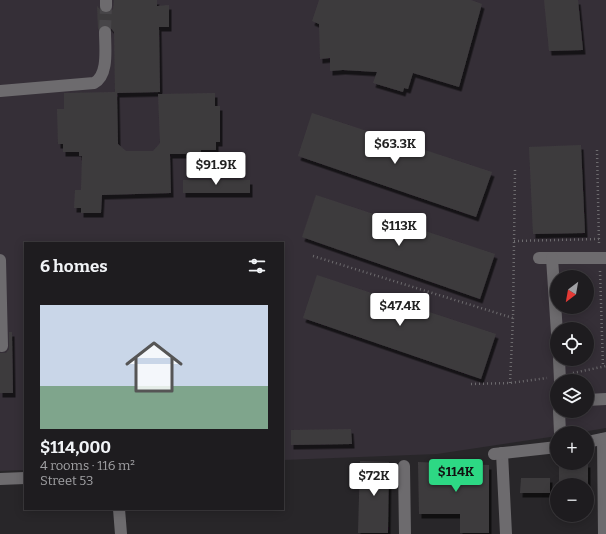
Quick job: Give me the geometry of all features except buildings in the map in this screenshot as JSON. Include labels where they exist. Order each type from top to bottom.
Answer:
[{"type":"street","points":[[0,91],[94,83],[103,75],[105,32]]},
{"type":"street","points":[[539,258],[606,258]]},
{"type":"street","points":[[552,258],[556,322]]},
{"type":"street","points":[[0,260],[2,346]]},
{"type":"street","points":[[594,400],[606,399]]},
{"type":"street","points":[[594,440],[604,438],[604,534]]},
{"type":"street","points":[[506,534],[498,454],[550,449]]},
{"type":"street","points":[[404,466],[405,534]]},
{"type":"street","points":[[0,479],[24,478]]},
{"type":"street","points":[[119,510],[121,534]]},
{"type":"path","points":[[510,383],[514,318],[515,170]]},
{"type":"path","points":[[514,241],[599,239]]},
{"type":"path","points":[[314,256],[514,318]]},
{"type":"path","points":[[575,374],[606,366]]},
{"type":"path","points":[[471,384],[510,383],[550,379]]},
{"type":"shaded area","points":[[0,0],[606,0],[606,428],[594,430],[594,426],[550,426],[550,437],[437,454],[284,460],[284,242],[24,242],[24,470],[0,471]]},
{"type":"tunnel","points":[[105,32],[106,6]]}]
